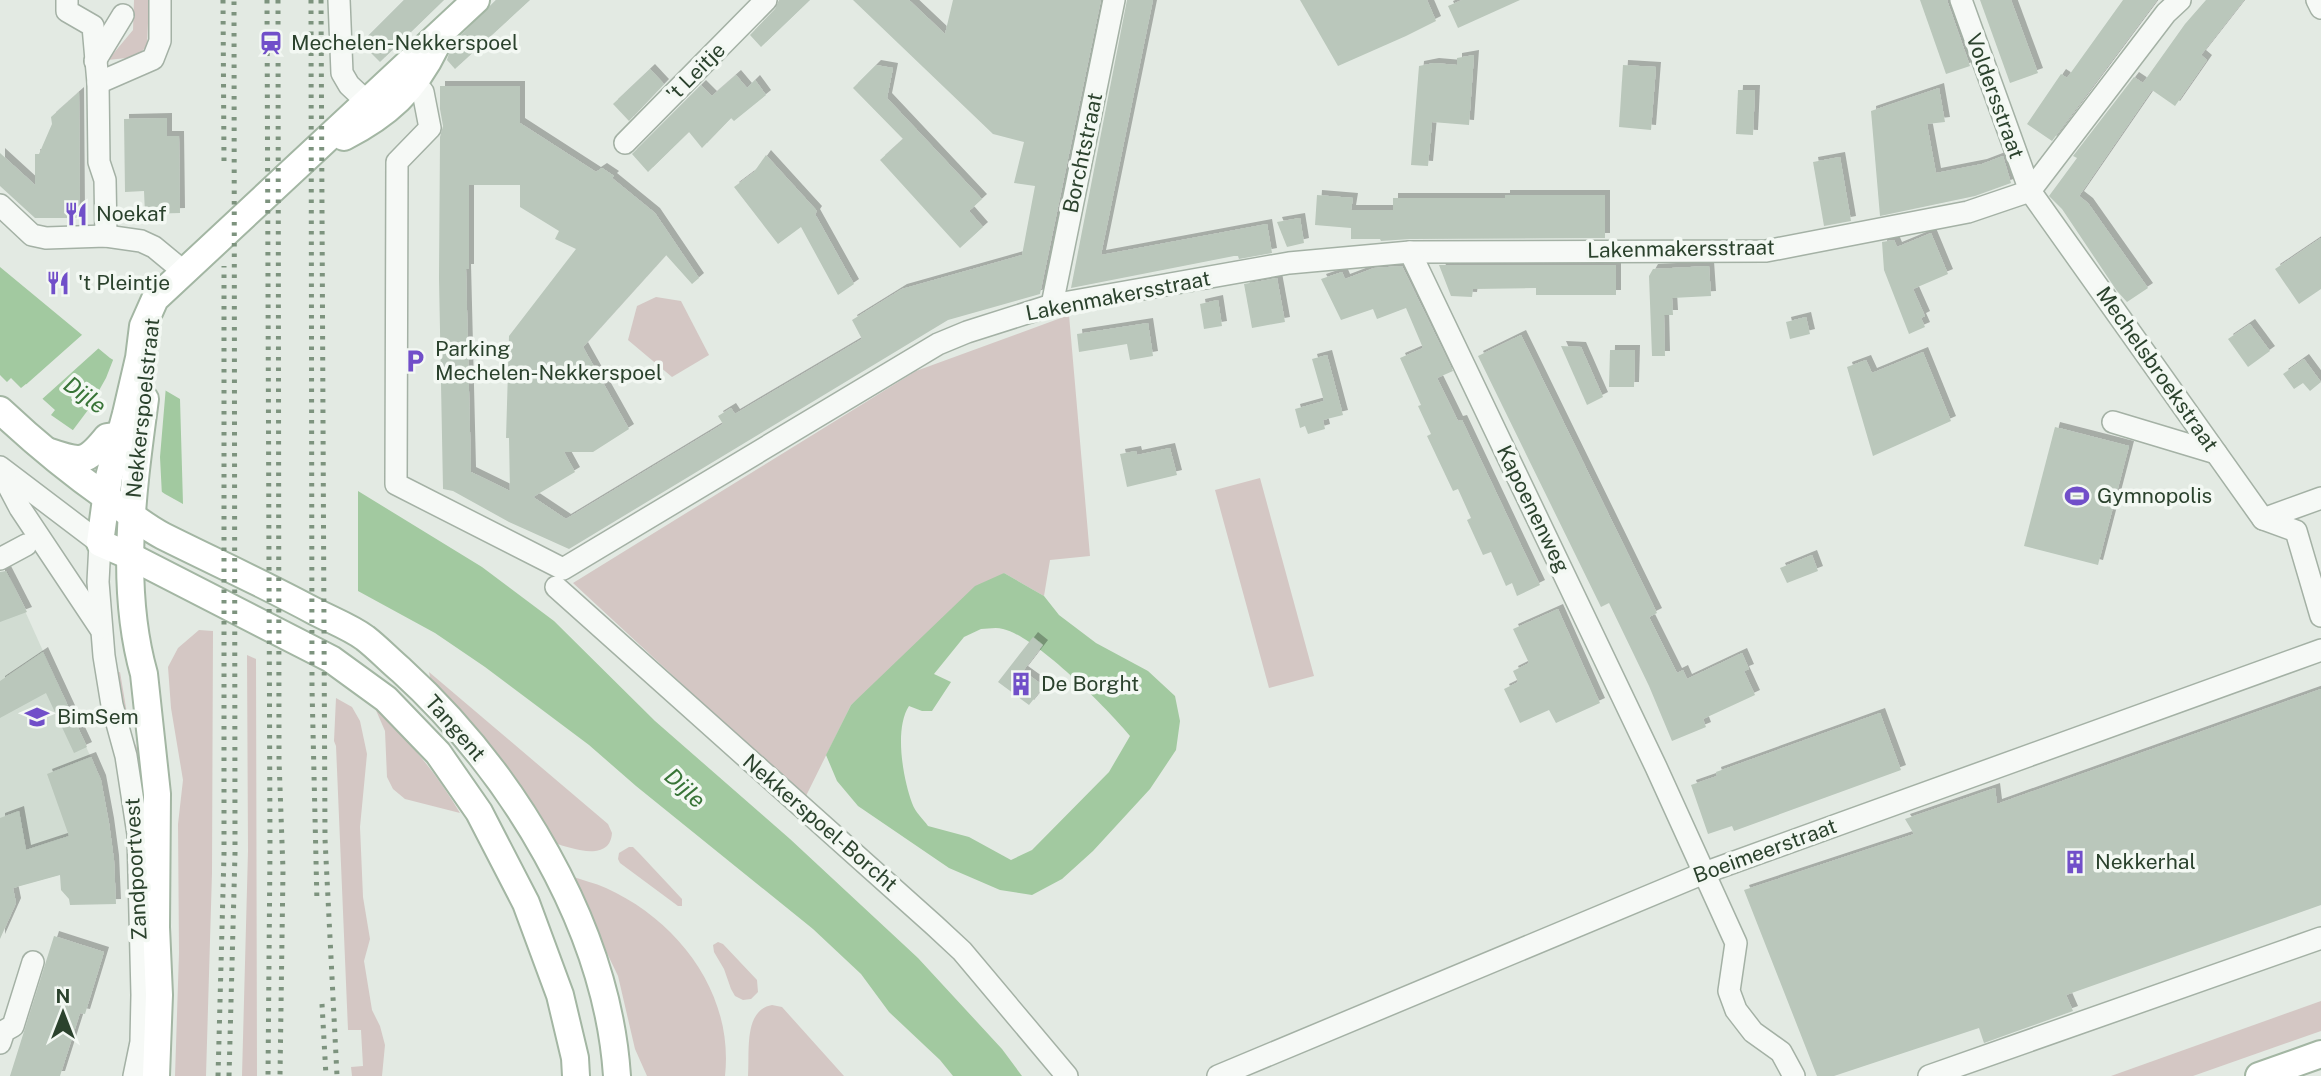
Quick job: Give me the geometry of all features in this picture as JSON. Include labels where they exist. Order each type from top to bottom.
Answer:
[{"type":"main road","name":"Nekkerspoelstraat","points":[[308,155],[382,115],[407,76],[443,30],[476,0]]},
{"type":"main road","name":"Nekkerspoelstraat","points":[[132,517],[144,362],[143,326],[155,299],[367,102],[407,76]]},
{"type":"main road","name":"Nekkerspoelstraat","points":[[102,476],[107,437],[121,435],[144,362]]},
{"type":"main road","name":"Tangent","points":[[3,417],[49,452],[102,476],[132,517],[160,534],[240,571],[365,638],[420,688],[463,733],[494,772],[534,832],[574,909],[609,1015],[617,1076]]},
{"type":"main road","points":[[49,452],[76,461],[102,476]]},
{"type":"main road","name":"Zandpoortvest","points":[[100,543],[102,476]]},
{"type":"main road","name":"Zandpoortvest","points":[[132,517],[132,599],[144,674],[157,794],[156,927],[159,995],[156,1076]]},
{"type":"main road","name":"Tangent","points":[[100,543],[331,659],[386,699],[438,753],[479,812],[526,903],[560,995],[575,1058],[576,1076]]},
{"type":"main road","points":[[615,1049],[634,1076]]},
{"type":"main road","points":[[2259,1076],[2321,1054]]},
{"type":"street","points":[[67,0],[67,10],[93,26],[98,83],[99,162],[105,180],[106,236]]},
{"type":"street","points":[[98,83],[153,59],[160,41],[160,0]]},
{"type":"street","points":[[340,0],[342,73],[349,85],[367,102]]},
{"type":"street","name":"'t Leitje","points":[[625,143],[766,0]]},
{"type":"street","name":"Borchtstraat","points":[[1052,306],[1114,0]]},
{"type":"street","name":"Voldersstraat","points":[[1961,0],[2030,191]]},
{"type":"street","points":[[2030,191],[2166,13],[2180,0]]},
{"type":"street","points":[[2317,0],[2321,8]]},
{"type":"street","points":[[95,61],[123,15]]},
{"type":"street","name":"Lakenmakersstraat","points":[[407,76],[422,92],[430,128],[397,162],[396,484],[563,569],[928,350],[967,332],[1052,306],[1289,263],[1410,252],[1766,251],[1968,212],[2030,191]]},
{"type":"street","name":"Mechelsbroekstraat","points":[[2030,191],[2263,519]]},
{"type":"street","points":[[0,205],[32,235],[46,238],[106,236],[141,241],[154,247],[183,271]]},
{"type":"street","name":"Kapoenenweg","points":[[1410,252],[1656,767],[1736,943],[1730,991],[1736,1010],[1753,1032],[1781,1052],[1794,1076]]},
{"type":"street","points":[[2113,422],[2216,453]]},
{"type":"street","points":[[0,469],[100,543]]},
{"type":"street","points":[[0,469],[20,508],[101,630]]},
{"type":"street","points":[[2263,519],[2321,498]]},
{"type":"street","points":[[2263,519],[2296,531],[2321,616]]},
{"type":"street","name":"Zandpoortvest","points":[[100,543],[98,582],[101,630],[113,705],[128,767],[138,834],[142,1007],[141,1042],[134,1076]]},
{"type":"street","points":[[0,559],[26,545]]},
{"type":"street","name":"Nekkerspoel-Borcht","points":[[556,587],[962,951],[1067,1076]]},
{"type":"street","name":"Boeimeerstraat","points":[[1221,1075],[1704,873],[2321,650]]},
{"type":"street","points":[[1930,1076],[2321,938]]},
{"type":"street","points":[[0,1043],[4,1031],[13,1026],[33,962]]},
{"type":"shaded area","points":[[134,0],[149,0],[147,46],[136,57],[108,60],[133,30]]},
{"type":"shaded area","points":[[656,297],[681,301],[709,355],[672,377],[628,340],[637,306]]},
{"type":"shaded area","points":[[1069,315],[1090,556],[1050,560],[1044,596],[1004,573],[851,705],[805,798],[573,583],[916,371]]},
{"type":"shaded area","points":[[1260,478],[1314,676],[1269,688],[1215,490]]},
{"type":"shaded area","name":"BimSem","points":[[7,571],[101,780],[114,860],[0,891],[0,574]]},
{"type":"shaded area","points":[[199,630],[213,631],[212,873],[206,1076],[175,1076],[179,953],[178,824],[183,780],[171,708],[168,667],[178,648]]},
{"type":"shaded area","points":[[247,655],[256,659],[257,1076],[242,1076],[248,851]]},
{"type":"shaded area","points":[[120,672],[131,737],[143,758],[146,862],[113,674]]},
{"type":"shaded area","points":[[429,672],[608,824],[612,833],[610,842],[597,851],[554,843],[431,682]]},
{"type":"shaded area","points":[[336,698],[352,707],[360,721],[367,754],[360,827],[363,897],[370,939],[364,961],[372,1010],[385,1045],[382,1076],[352,1076],[351,1067],[363,1066],[361,1030],[348,1030],[334,741]]},
{"type":"shaded area","points":[[375,708],[421,757],[460,813],[405,799],[393,789],[387,777],[385,731]]},
{"type":"shaded area","points":[[633,847],[682,899],[682,906],[678,906],[620,863],[619,853]]},
{"type":"shaded area","points":[[570,876],[602,886],[632,902],[678,940],[711,989],[725,1046],[725,1076],[647,1076],[635,1049],[618,976]]},
{"type":"shaded area","points":[[718,942],[757,980],[758,992],[751,999],[743,1000],[735,996],[714,952],[713,945]]},
{"type":"shaded area","points":[[2321,1001],[2321,1031],[2193,1076],[2111,1076]]},
{"type":"shaded area","points":[[772,1005],[782,1007],[844,1076],[748,1076],[752,1024],[756,1015]]},
{"type":"water","name":"Dijle","points":[[0,267],[110,358],[180,399],[183,504],[51,415],[55,410],[26,384],[21,388],[11,378],[7,382],[0,375]]},
{"type":"water","name":"Dijle","points":[[358,491],[482,567],[554,621],[655,721],[790,839],[918,958],[1002,1049],[1022,1076],[953,1076],[940,1060],[889,1012],[861,974],[813,929],[589,745],[435,633],[358,591]]},
{"type":"water","points":[[1004,573],[1044,596],[1059,615],[1096,643],[1148,671],[1175,696],[1180,721],[1176,750],[1150,789],[1093,851],[1062,879],[1032,895],[1000,890],[949,868],[858,806],[837,781],[826,755],[851,705],[975,586]],"holes":[[[981,629],[1003,629],[1017,634],[1033,645],[1089,692],[1130,736],[1109,772],[1032,850],[1011,860],[969,837],[928,826],[912,803],[902,754],[902,727],[909,706],[922,711],[932,711],[951,682],[934,674],[964,637]]]},
{"type":"pier","points":[[83,334],[100,347],[40,401],[26,388],[21,389]]},
{"type":"pier","points":[[115,355],[166,386],[160,457],[162,496],[70,434],[88,410]]},
{"type":"building","points":[[404,0],[444,0],[380,62],[361,43]]},
{"type":"building","points":[[496,0],[530,0],[455,69],[447,60],[452,44]]},
{"type":"building","points":[[779,0],[810,0],[761,47],[750,35],[775,9]]},
{"type":"building","points":[[853,0],[909,0],[945,34],[953,0],[1101,0],[1040,294],[948,320],[569,549],[509,522],[453,491],[443,489],[439,278],[440,137],[443,126],[440,86],[520,86],[520,123],[596,172],[602,168],[614,176],[612,178],[655,213],[699,278],[692,284],[666,255],[583,347],[629,429],[593,452],[564,452],[575,472],[533,497],[566,519],[723,424],[718,416],[731,408],[735,414],[862,339],[852,320],[902,289],[1022,255],[1035,186],[1014,183],[1024,142],[993,134]],"holes":[[[469,185],[520,185],[520,207],[559,231],[555,239],[576,249],[509,336],[506,438],[509,438],[510,491],[471,472],[466,269],[469,269]]]},
{"type":"building","points":[[1127,0],[1153,0],[1101,255],[1267,224],[1272,253],[1239,259],[1234,256],[1071,288]]},
{"type":"building","points":[[1300,0],[1427,0],[1436,21],[1338,66]]},
{"type":"building","points":[[1462,0],[1520,0],[1458,28],[1448,6]]},
{"type":"building","points":[[1920,0],[1947,0],[1970,66],[1946,74]]},
{"type":"building","points":[[1980,0],[2011,0],[2038,73],[2010,83]]},
{"type":"building","points":[[2123,0],[2157,0],[2052,141],[2027,124],[2061,74],[2067,78]]},
{"type":"building","points":[[2206,0],[2244,0],[2201,55],[2207,60],[2175,106],[2152,90],[2079,196],[2088,203],[2148,288],[2127,302],[2062,209],[2049,196],[2077,158],[2073,156],[2134,77],[2143,83],[2185,24]]},
{"type":"building","points":[[1474,55],[1469,125],[1432,122],[1428,166],[1411,165],[1419,66],[1434,63],[1457,65],[1457,58]]},
{"type":"building","points":[[876,65],[893,68],[887,98],[982,199],[969,211],[983,227],[960,248],[880,160],[903,139],[853,88]]},
{"type":"building","points":[[1623,65],[1656,67],[1651,130],[1619,127]]},
{"type":"building","points":[[650,69],[664,84],[629,121],[613,104]]},
{"type":"building","points":[[736,75],[747,88],[755,80],[766,95],[734,121],[731,118],[702,148],[689,132],[648,172],[632,154],[701,85],[712,96]]},
{"type":"building","points":[[1939,88],[1945,122],[1927,124],[1936,173],[1982,164],[2003,156],[2011,183],[1975,196],[1880,216],[1871,111]]},
{"type":"building","points":[[1738,90],[1755,90],[1753,135],[1736,134]]},
{"type":"building","points":[[79,92],[80,218],[35,218],[0,186],[0,153],[35,185],[35,154],[39,154],[52,124],[51,117]]},
{"type":"building","points":[[167,118],[167,136],[179,136],[180,213],[145,214],[144,191],[125,192],[124,119]]},
{"type":"building","points":[[766,155],[817,211],[815,214],[854,284],[838,295],[801,227],[778,244],[734,187],[754,172]]},
{"type":"building","points":[[1840,157],[1851,221],[1824,226],[1813,162]]},
{"type":"building","points":[[1317,195],[1353,198],[1351,210],[1393,210],[1393,198],[1605,195],[1605,238],[1381,241],[1351,239],[1351,228],[1315,225]]},
{"type":"building","points":[[1300,218],[1304,243],[1287,247],[1277,222]]},
{"type":"building","points":[[1931,233],[1948,274],[1913,289],[1925,316],[1921,318],[1925,327],[1909,334],[1884,270],[1882,242],[1894,240],[1897,247]]},
{"type":"building","points":[[2321,238],[2321,289],[2299,304],[2275,269]]},
{"type":"building","points":[[1439,265],[1616,265],[1616,295],[1536,295],[1536,288],[1473,289],[1472,297],[1451,296]]},
{"type":"building","points":[[1402,266],[1453,371],[1437,378],[1458,421],[1462,420],[1540,585],[1517,596],[1512,583],[1506,586],[1491,552],[1483,555],[1467,520],[1471,518],[1458,489],[1453,491],[1427,436],[1431,434],[1418,406],[1421,405],[1400,358],[1423,348],[1406,308],[1377,319],[1373,309],[1341,320],[1321,279],[1342,272],[1345,279],[1374,268]]},
{"type":"building","points":[[1709,266],[1711,296],[1672,298],[1673,315],[1664,315],[1665,356],[1652,356],[1649,276],[1653,269]]},
{"type":"building","points":[[1277,278],[1285,322],[1252,328],[1244,284]]},
{"type":"building","points":[[1218,300],[1222,326],[1204,329],[1200,304]]},
{"type":"building","points":[[1806,317],[1810,334],[1790,339],[1786,322]]},
{"type":"building","points":[[1148,323],[1153,356],[1130,360],[1127,344],[1079,352],[1077,334]]},
{"type":"building","points":[[2250,324],[2270,351],[2248,367],[2228,339]]},
{"type":"building","points":[[1521,335],[1657,613],[1649,617],[1677,673],[1683,670],[1687,679],[1742,653],[1749,669],[1744,671],[1755,695],[1703,719],[1706,727],[1672,741],[1609,603],[1601,607],[1478,356]]},
{"type":"building","points":[[1561,346],[1581,347],[1603,397],[1587,405]]},
{"type":"building","points":[[1610,350],[1635,350],[1634,387],[1609,387]]},
{"type":"building","points":[[1923,352],[1951,421],[1873,456],[1847,367],[1866,360],[1872,373]]},
{"type":"building","points":[[1327,355],[1343,415],[1323,420],[1325,429],[1308,434],[1305,426],[1300,428],[1295,409],[1324,401],[1312,359]]},
{"type":"building","points":[[2304,359],[2321,382],[2310,391],[2303,383],[2294,389],[2283,374]]},
{"type":"building","name":"Gymnopolis","points":[[2055,427],[2129,446],[2098,565],[2024,546]]},
{"type":"building","points":[[1170,448],[1177,475],[1127,487],[1120,454],[1136,451],[1137,455]]},
{"type":"building","points":[[1812,555],[1818,571],[1787,583],[1780,568]]},
{"type":"building","points":[[6,571],[27,612],[0,622],[0,572]]},
{"type":"building","points":[[1558,609],[1600,703],[1556,723],[1549,710],[1520,723],[1504,689],[1518,682],[1513,671],[1529,663],[1513,629]]},
{"type":"building","name":"De Borght","points":[[1033,637],[1043,645],[1023,671],[1044,686],[1029,705],[998,682]]},
{"type":"building","points":[[43,652],[87,747],[74,753],[46,693],[0,718],[0,681]]},
{"type":"building","name":"Nekkerhal","points":[[2321,689],[2321,905],[2066,995],[2073,1011],[1984,1043],[1979,1028],[1834,1076],[1817,1076],[1744,890],[1914,834],[1905,819],[1995,788],[1997,804]]},
{"type":"building","points":[[1880,713],[1901,770],[1734,831],[1732,826],[1708,834],[1691,785],[1717,776],[1716,772]]},
{"type":"building","points":[[91,757],[101,780],[109,823],[116,904],[70,905],[69,899],[61,890],[60,875],[13,888],[16,903],[0,939],[0,818],[19,811],[26,850],[69,836],[47,774]]},
{"type":"building","points":[[54,936],[104,952],[85,1014],[80,1013],[60,1076],[10,1076]]},
{"type":"railway","points":[[223,0],[224,161]]},
{"type":"railway","points":[[229,1076],[235,853],[234,0]]},
{"type":"railway","points":[[267,0],[270,847],[268,1076]]},
{"type":"railway","points":[[278,0],[279,760],[283,870],[280,1076]]},
{"type":"railway","points":[[311,0],[312,688],[317,903]]},
{"type":"railway","points":[[321,0],[325,839],[337,1076]]},
{"type":"railway","points":[[218,1076],[224,854],[224,266]]},
{"type":"railway","points":[[322,1004],[326,1076]]},
{"type":"place","name":"Mechelen-Nekkerspoel","points":[[271,43]]},
{"type":"place","name":"Noekaf","points":[[76,214]]},
{"type":"place","name":"'t Pleintje","points":[[58,283]]},
{"type":"place","name":"Parking Mechelen-Nekkerspoel","points":[[415,361]]},
{"type":"place","name":"Gymnopolis","points":[[2077,496]]},
{"type":"place","name":"De Borght","points":[[1021,684]]},
{"type":"place","name":"BimSem","points":[[37,717]]},
{"type":"place","name":"Nekkerhal","points":[[2075,862]]}]
